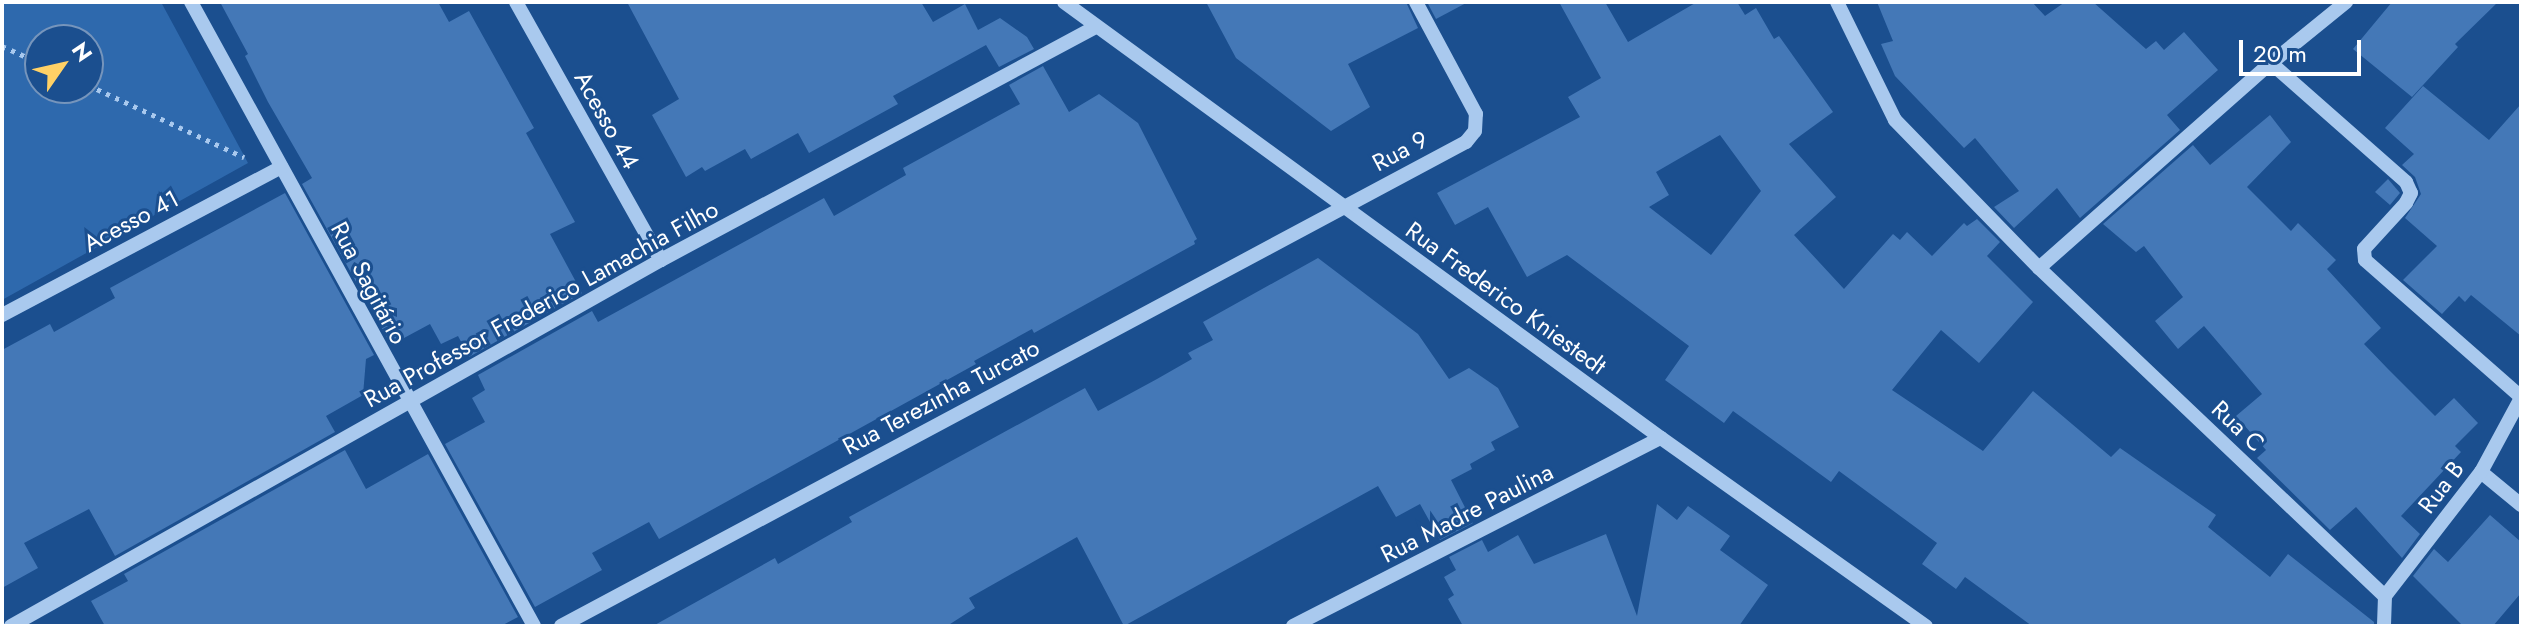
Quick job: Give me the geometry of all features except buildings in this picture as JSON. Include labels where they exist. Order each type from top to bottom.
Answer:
[{"type":"street","name":"Rua Sagitário","points":[[191,2],[277,169],[534,626]]},
{"type":"street","name":"Acesso 44","points":[[516,2],[661,260]]},
{"type":"street","name":"Rua Frederico Kniestedt","points":[[1064,2],[1661,438],[1926,626]]},
{"type":"street","name":"Rua 9","points":[[1343,207],[1466,142],[1475,131],[1476,114],[1469,96],[1416,2]]},
{"type":"street","name":"Rua C","points":[[1837,2],[1895,120],[2039,268],[2385,596]]},
{"type":"street","points":[[2039,268],[2271,63],[2346,2]]},
{"type":"street","name":"Rua Professor Frederico Lamachia Filho","points":[[11,626],[661,260],[1095,27]]},
{"type":"street","points":[[2271,63],[2406,182],[2411,193],[2364,249],[2365,260],[2521,397]]},
{"type":"street","name":"Acesso 41","points":[[2,315],[277,169]]},
{"type":"street","name":"Rua Terezinha Turcato","points":[[561,626],[1343,207]]},
{"type":"street","name":"Rua B","points":[[2385,596],[2481,472],[2521,397]]},
{"type":"street","name":"Rua Madre Paulina","points":[[1293,626],[1661,438]]},
{"type":"street","points":[[2481,472],[2521,505]]},
{"type":"street","points":[[2384,626],[2385,596]]},
{"type":"path","points":[[2,46],[24,56]]},
{"type":"path","points":[[104,92],[277,169]]},
{"type":"shaded area","points":[[2,2],[161,2],[248,163],[2,300]]}]
